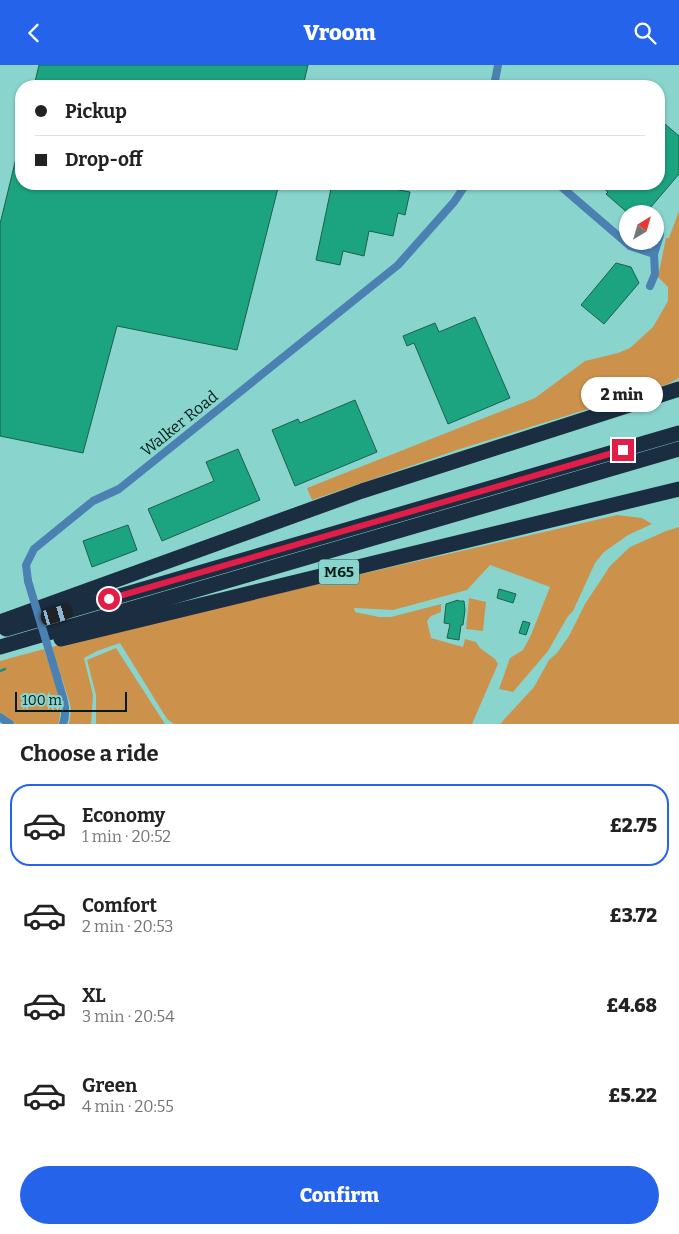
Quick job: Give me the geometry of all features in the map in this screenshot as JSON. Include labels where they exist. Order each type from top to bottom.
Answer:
[{"type":"highway","points":[[0,622],[362,491],[679,389]]},
{"type":"highway","name":"M65","points":[[0,630],[679,433]]},
{"type":"highway","name":"M65","points":[[0,647],[679,449]]},
{"type":"highway","name":"M65","points":[[0,655],[679,489]]},
{"type":"street","points":[[495,80],[498,65]]},
{"type":"street","name":"Walker Road","points":[[63,724],[66,709],[28,581],[26,565],[34,549],[93,501],[119,489],[398,265],[454,202],[462,190]]},
{"type":"street","points":[[565,190],[630,246],[654,254]]},
{"type":"street","points":[[650,286],[655,274],[655,250]]},
{"type":"street","points":[[0,717],[10,724]]},
{"type":"shaded area","points":[[679,211],[679,378],[668,384],[457,450],[312,500],[307,488],[535,398],[585,361],[630,348],[653,327],[668,301],[668,287],[658,277],[666,238],[669,238]]},
{"type":"shaded area","points":[[617,515],[642,518],[652,524],[628,535],[604,552],[595,563],[573,611],[568,616],[548,651],[513,692],[499,689],[510,658],[523,650],[531,635],[550,587],[490,565],[467,590],[393,610],[354,608],[355,612],[379,617],[391,617],[441,604],[441,612],[431,616],[427,621],[431,638],[463,647],[465,639],[476,642],[498,664],[472,724],[174,724],[167,719],[120,643],[84,658],[93,695],[91,724],[69,724],[70,704],[52,647]]},
{"type":"shaded area","points":[[679,527],[679,724],[500,724],[534,687],[549,660],[557,653],[569,636],[585,604],[610,566],[630,547]]},
{"type":"shaded area","points":[[469,598],[486,602],[483,631],[466,629]]},
{"type":"shaded area","points":[[116,648],[165,724],[96,724],[96,695],[87,660]]},
{"type":"shaded area","points":[[44,649],[59,697],[60,716],[58,724],[16,724],[0,712],[0,661]]},
{"type":"building","points":[[39,65],[308,65],[304,80],[35,80]]},
{"type":"building","points":[[665,124],[679,136],[679,174],[653,205],[619,205],[606,194],[608,192],[606,190],[665,190]]},
{"type":"building","points":[[15,162],[15,190],[277,190],[237,350],[117,326],[83,453],[0,436],[0,224]]},
{"type":"building","points":[[331,190],[399,190],[410,192],[405,215],[398,213],[393,236],[369,231],[364,256],[343,251],[340,265],[316,260]]},
{"type":"building","points":[[616,263],[631,267],[639,283],[604,324],[581,305]]},
{"type":"building","points":[[475,317],[510,398],[448,424],[414,343],[407,346],[403,336],[435,323],[439,332]]},
{"type":"building","points":[[355,400],[377,452],[295,486],[272,430],[298,419],[300,423]]},
{"type":"building","points":[[238,449],[260,500],[162,541],[148,509],[214,481],[206,462]]},
{"type":"building","points":[[128,525],[137,550],[92,567],[83,541]]},
{"type":"building","points":[[499,589],[516,594],[513,603],[497,598]]},
{"type":"building","points":[[458,600],[464,601],[465,610],[459,640],[447,638],[450,624],[444,623],[446,604]]},
{"type":"building","points":[[523,621],[530,623],[526,635],[519,633]]},
{"type":"waterway","points":[[0,671],[5,669]]},
{"type":"route","points":[[109,599],[623,450]]}]
